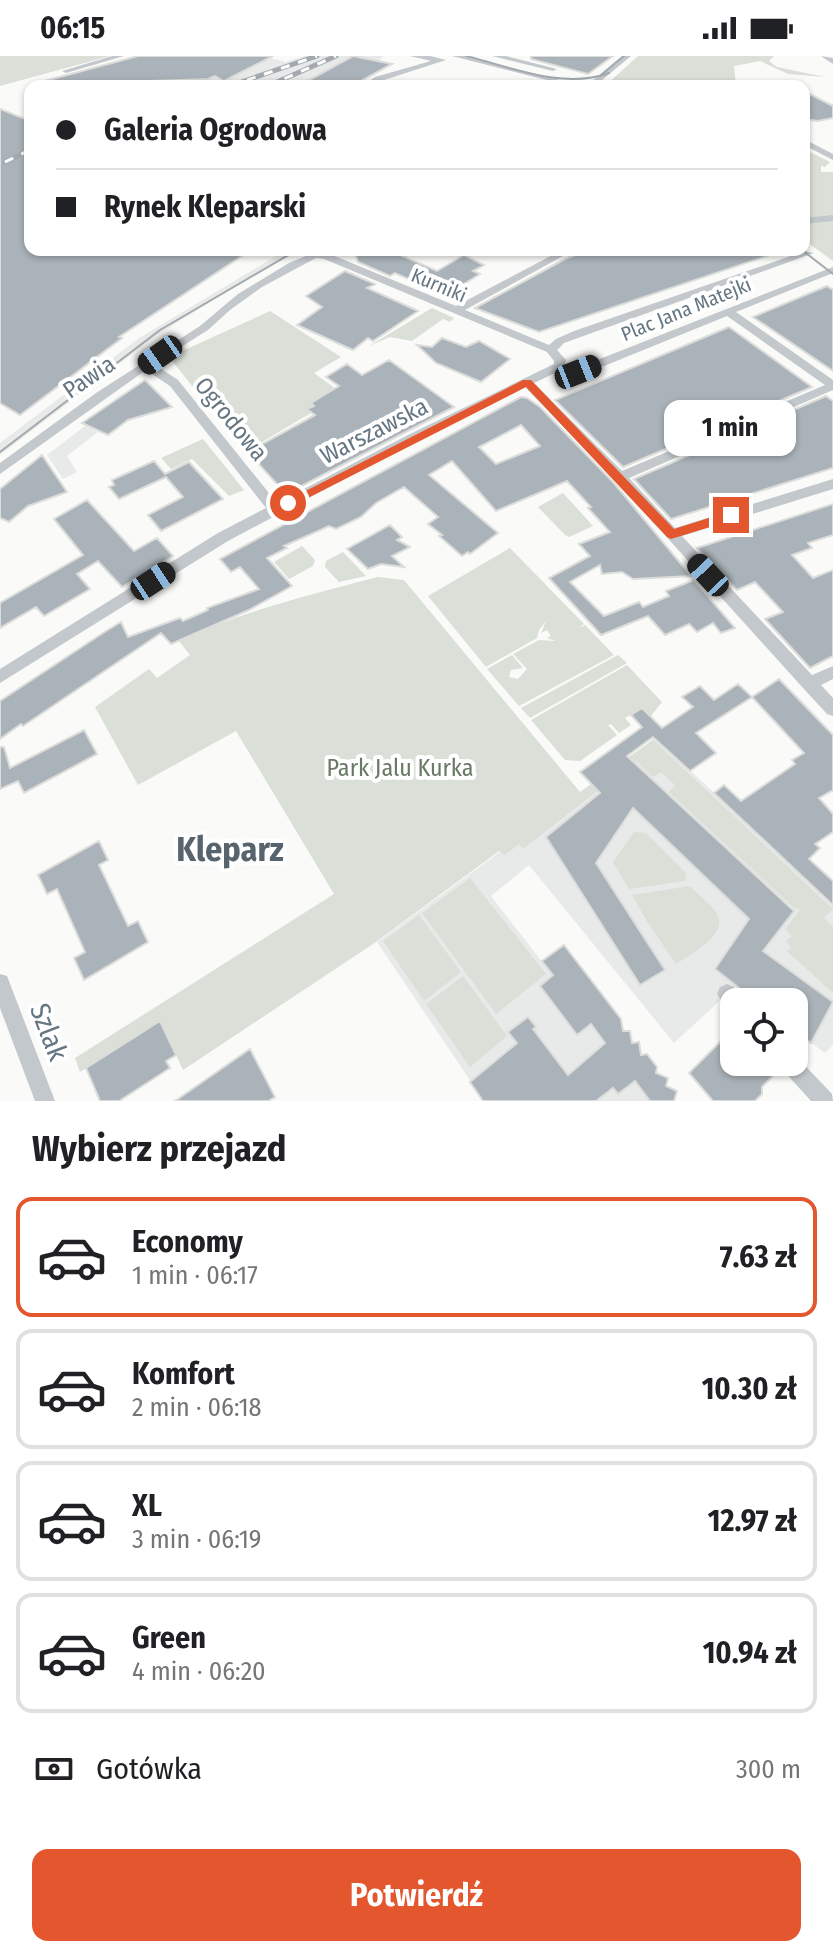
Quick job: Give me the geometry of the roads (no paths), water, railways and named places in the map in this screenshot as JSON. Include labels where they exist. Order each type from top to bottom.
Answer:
[{"type":"street","points":[[84,76],[70,69],[120,56]]},
{"type":"street","points":[[430,56],[442,60]]},
{"type":"street","points":[[456,56],[557,80]]},
{"type":"street","points":[[475,56],[568,80]]},
{"type":"street","points":[[496,56],[553,69]]},
{"type":"street","points":[[599,80],[627,56]]},
{"type":"street","points":[[825,56],[833,62]]},
{"type":"street","points":[[412,80],[417,57],[476,66]]},
{"type":"street","points":[[376,80],[415,71],[442,60]]},
{"type":"street","points":[[415,71],[437,75]]},
{"type":"street","points":[[810,149],[832,143]]},
{"type":"street","points":[[810,144],[833,157]]},
{"type":"street","points":[[810,220],[833,218]]},
{"type":"street","points":[[810,253],[832,271]]},
{"type":"street","name":"Pawia","points":[[0,470],[105,390],[204,328],[214,316],[311,256]]},
{"type":"street","name":"Kurniki","points":[[322,256],[551,350]]},
{"type":"street","points":[[455,311],[558,256]]},
{"type":"street","name":"Plac Jana Matejki","points":[[551,350],[560,341],[578,333],[793,256]]},
{"type":"street","name":"Plac Jana Matejki","points":[[527,382],[552,370],[578,372],[832,271]]},
{"type":"street","points":[[728,311],[832,386]]},
{"type":"street","points":[[551,350],[560,360],[552,370]]},
{"type":"street","name":"Ogrodowa","points":[[146,365],[174,383],[275,510]]},
{"type":"street","points":[[527,382],[620,477],[833,709]]},
{"type":"street","name":"Warszawska","points":[[0,677],[185,559],[414,437],[527,382]]},
{"type":"street","points":[[620,477],[832,386]]},
{"type":"street","points":[[671,534],[833,484]]},
{"type":"street","points":[[809,684],[833,672]]},
{"type":"street","name":"Szlak","points":[[0,983],[45,1101]]},
{"type":"street","points":[[802,1076],[825,1101]]},
{"type":"tram line","points":[[466,56],[555,78],[601,75]]},
{"type":"tram line","points":[[601,75],[624,56]]},
{"type":"tram line","points":[[601,75],[609,73]]},
{"type":"tram line","points":[[0,452],[160,330],[287,256]]},
{"type":"tram line","points":[[810,256],[833,274]]},
{"type":"railway","points":[[247,80],[317,56]]},
{"type":"railway","points":[[282,80],[336,56]]},
{"type":"railway","points":[[5,162],[24,153]]},
{"type":"district","name":"Kleparz","points":[[230,849]]},
{"type":"park label","name":"Park Jalu Kurka","points":[[400,768]]}]
